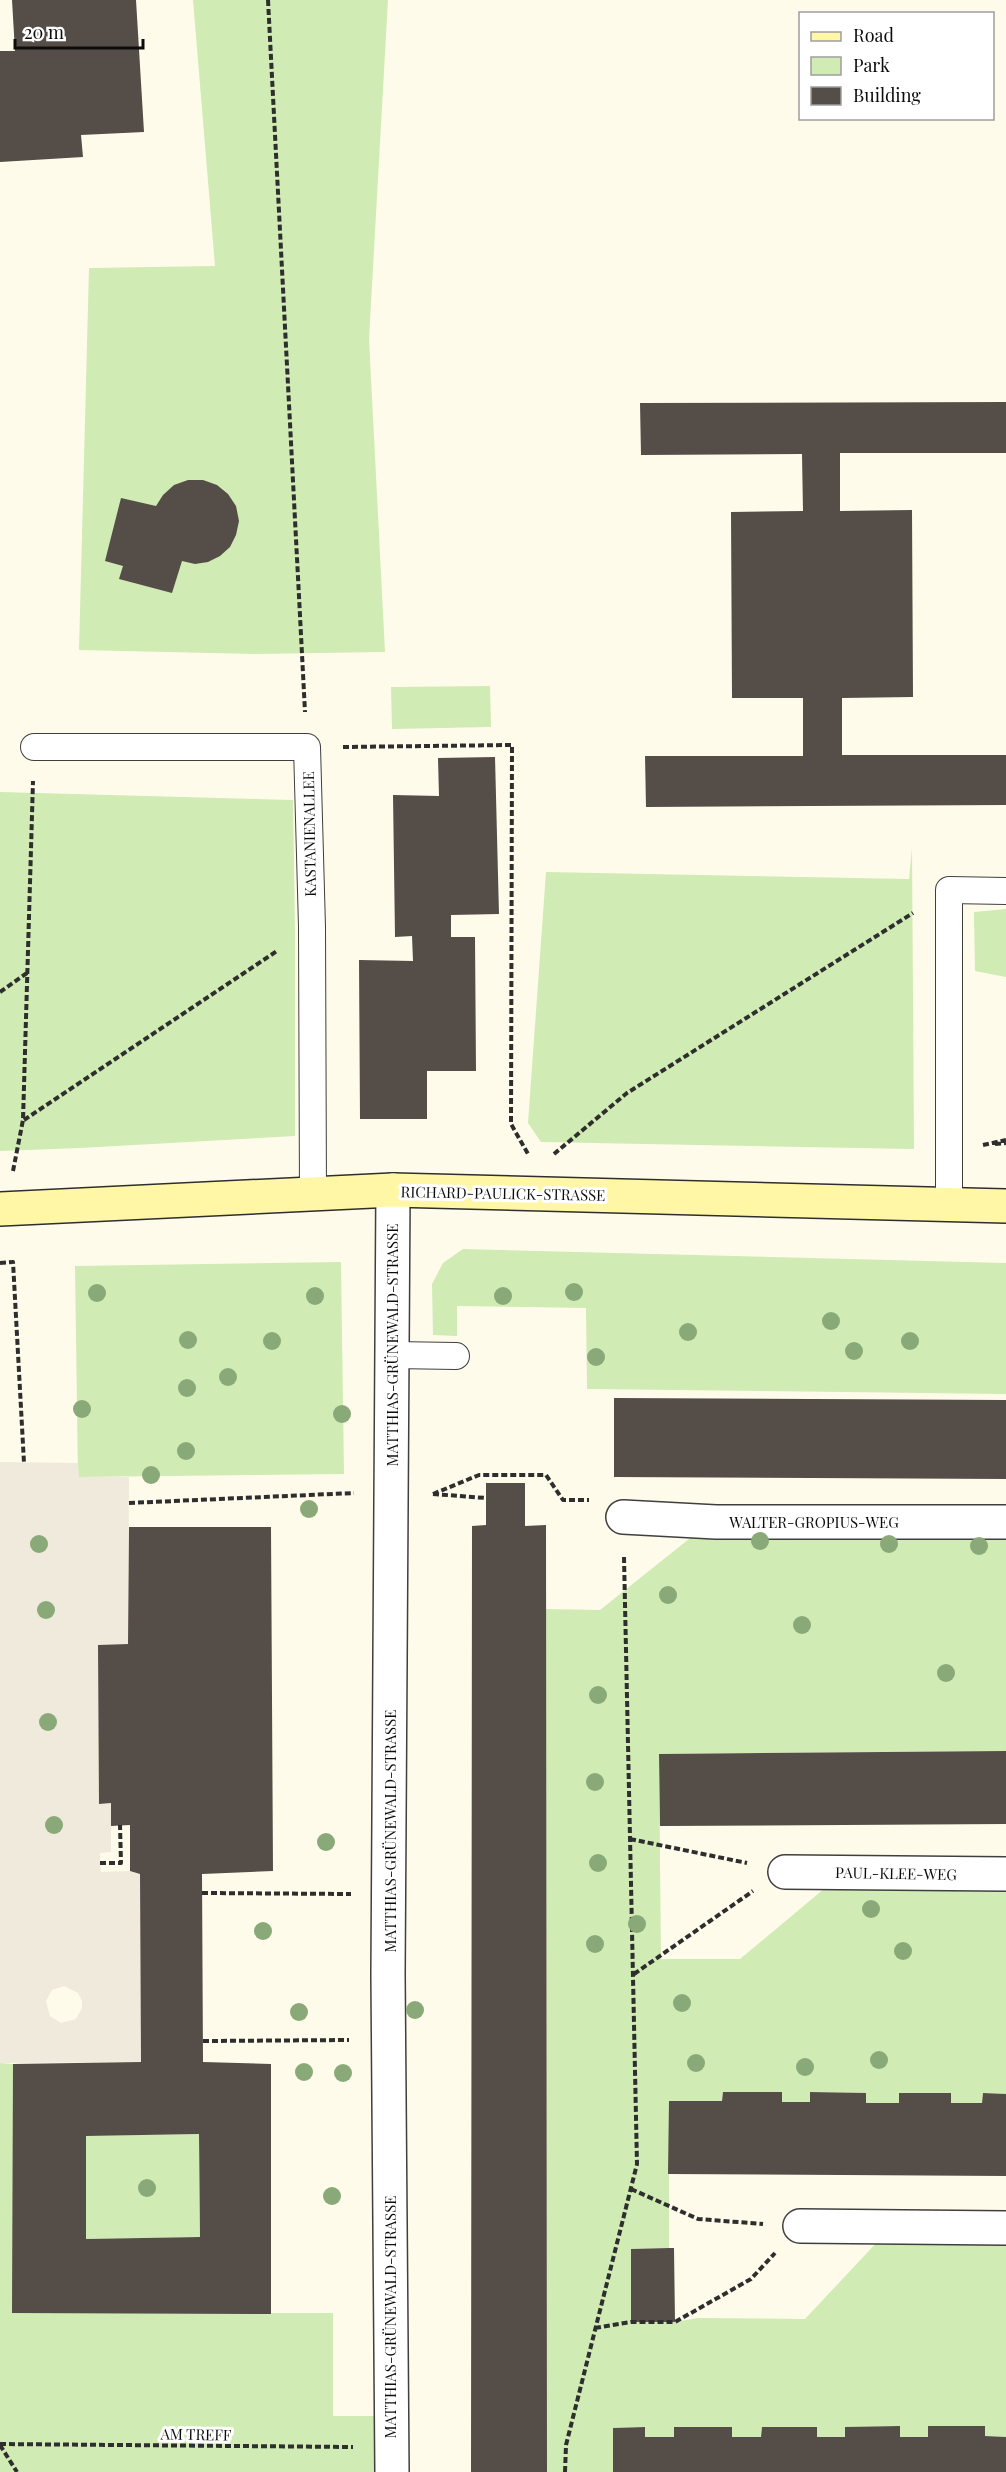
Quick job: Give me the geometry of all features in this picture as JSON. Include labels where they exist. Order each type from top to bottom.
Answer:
[{"type":"street","name":"RICHARD-PAULICK-STRASSE","points":[[0,1209],[393,1190],[1006,1206]]},
{"type":"street","name":"MATTHIAS-GRÜNEWALD-STRASSE","points":[[391,2460],[389,1894],[393,1190]]},
{"type":"street","name":"WALTER-GROPIUS-WEG","points":[[623,1517],[716,1522],[1006,1522]]},
{"type":"street","name":"PAUL-KLEE-WEG","points":[[784,1871],[1006,1874]]},
{"type":"street","points":[[800,2226],[1006,2228]]},
{"type":"lane","points":[[34,747],[307,747]]},
{"type":"lane","name":"KASTANIENALLEE","points":[[307,747],[312,927],[313,1193]]},
{"type":"lane","points":[[949,1204],[949,890],[1006,891]]},
{"type":"lane","points":[[393,1355],[456,1356]]},
{"type":"path","points":[[268,0],[307,747],[512,745],[511,1124],[537,1168]]},
{"type":"path","points":[[13,1172],[23,1120],[34,747]]},
{"type":"path","points":[[507,1193],[627,1094],[949,890]]},
{"type":"path","points":[[23,1120],[312,927]]},
{"type":"path","points":[[0,992],[28,973]]},
{"type":"path","points":[[0,1263],[13,1262],[24,1463]]},
{"type":"path","points":[[486,1498],[433,1494],[478,1475],[546,1475],[563,1500],[602,1500],[623,1517],[637,2164],[566,2445],[566,2472]]},
{"type":"path","points":[[129,1503],[392,1492]]},
{"type":"path","points":[[100,1863],[121,1863],[120,1825]]},
{"type":"path","points":[[630,1839],[784,1871]]},
{"type":"path","points":[[633,1975],[784,1871]]},
{"type":"path","points":[[202,1893],[389,1894]]},
{"type":"path","points":[[203,2041],[389,2039]]},
{"type":"path","points":[[631,2189],[698,2219],[800,2226]]},
{"type":"path","points":[[595,2328],[632,2322],[675,2322],[751,2279],[800,2226]]},
{"type":"path","name":"AM TREFF","points":[[0,2444],[391,2460]]},
{"type":"path","name":"AM TREFF","points":[[0,2444],[17,2472]]},
{"type":"green space","points":[[193,0],[388,0],[369,339],[385,652],[254,654],[79,650],[89,268],[215,266]]},
{"type":"green space","points":[[490,686],[491,727],[392,729],[391,687]]},
{"type":"green space","points":[[0,792],[293,800],[295,1136],[0,1151]]},
{"type":"green space","points":[[912,848],[914,1149],[541,1142],[528,1123],[546,872],[909,879]]},
{"type":"green space","points":[[1006,909],[1006,977],[975,971],[974,912]]},
{"type":"green space","points":[[463,1249],[1006,1263],[1006,1394],[587,1389],[586,1308],[457,1306],[457,1336],[433,1335],[432,1284],[443,1263]]},
{"type":"green space","points":[[341,1262],[344,1474],[78,1477],[75,1266]]},
{"type":"green space","points":[[699,1531],[1006,1535],[1006,1751],[659,1754],[661,1959],[740,1959],[831,1883],[1006,1885],[1006,2094],[983,2093],[982,2103],[951,2103],[899,2093],[899,2103],[866,2103],[865,2093],[810,2092],[810,2102],[782,2102],[781,2092],[723,2092],[722,2101],[669,2101],[669,2248],[631,2249],[632,2322],[675,2322],[698,2318],[805,2319],[880,2239],[1006,2243],[1006,2437],[985,2436],[985,2426],[928,2437],[900,2437],[899,2426],[846,2427],[845,2437],[817,2437],[816,2427],[762,2427],[761,2437],[732,2437],[732,2427],[674,2427],[674,2437],[645,2437],[644,2427],[613,2428],[613,2472],[547,2472],[546,1609],[600,1610]]},
{"type":"green space","points":[[0,2063],[13,2064],[13,2313],[333,2313],[333,2416],[375,2416],[374,2472],[0,2472]]},
{"type":"green space","points":[[199,2134],[200,2237],[86,2239],[86,2136]]},
{"type":"shaded area","points":[[0,1462],[78,1463],[79,1477],[129,1477],[128,1644],[98,1645],[100,1804],[111,1803],[111,1852],[100,1853],[100,1863],[101,1872],[130,1871],[140,1874],[141,2062],[0,2063]],"holes":[[[64,1986],[78,1993],[82,2001],[82,2008],[76,2019],[61,2023],[50,2016],[46,2001],[52,1990]]]},
{"type":"building","points":[[12,0],[136,0],[144,132],[81,135],[83,157],[0,162],[0,51],[15,51]]},
{"type":"building","points":[[1006,402],[1006,453],[840,453],[840,511],[912,510],[913,697],[842,698],[842,755],[1006,755],[1006,805],[646,807],[645,756],[803,756],[803,698],[732,698],[731,512],[803,511],[802,454],[641,455],[640,403]]},
{"type":"building","points":[[188,480],[203,480],[217,485],[228,494],[236,506],[239,521],[230,547],[220,556],[208,562],[195,564],[182,561],[172,593],[119,579],[123,566],[105,561],[121,498],[156,506],[163,495],[174,485]]},
{"type":"building","points":[[495,757],[499,914],[451,915],[451,937],[475,937],[476,1071],[427,1071],[427,1119],[360,1119],[359,960],[413,961],[412,936],[395,937],[393,795],[439,796],[438,758]]},
{"type":"building","points":[[614,1398],[1006,1400],[1006,1479],[614,1477]]},
{"type":"building","points":[[486,1483],[525,1483],[525,1526],[546,1525],[547,2472],[471,2472],[472,1526],[486,1525]]},
{"type":"building","points":[[129,1527],[271,1527],[273,1871],[202,1874],[203,2062],[271,2064],[271,2314],[12,2313],[13,2064],[141,2062],[140,1874],[130,1871],[130,1825],[111,1826],[111,1803],[99,1804],[98,1645],[128,1644]],"holes":[[[199,2134],[200,2237],[86,2239],[86,2136]]]},
{"type":"building","points":[[1006,1751],[1006,1824],[660,1826],[659,1754]]},
{"type":"building","points":[[723,2092],[782,2092],[782,2102],[810,2102],[810,2092],[866,2093],[866,2103],[899,2103],[899,2093],[951,2093],[951,2103],[982,2103],[983,2093],[1006,2094],[1006,2176],[668,2174],[669,2101],[722,2101]]},
{"type":"building","points":[[674,2248],[675,2322],[631,2322],[631,2249]]},
{"type":"building","points":[[900,2426],[900,2437],[928,2437],[928,2426],[985,2426],[985,2436],[1006,2437],[1006,2472],[613,2472],[613,2428],[645,2427],[645,2437],[674,2437],[674,2427],[732,2427],[732,2437],[761,2437],[762,2427],[817,2427],[817,2437],[845,2437],[845,2427]]}]
